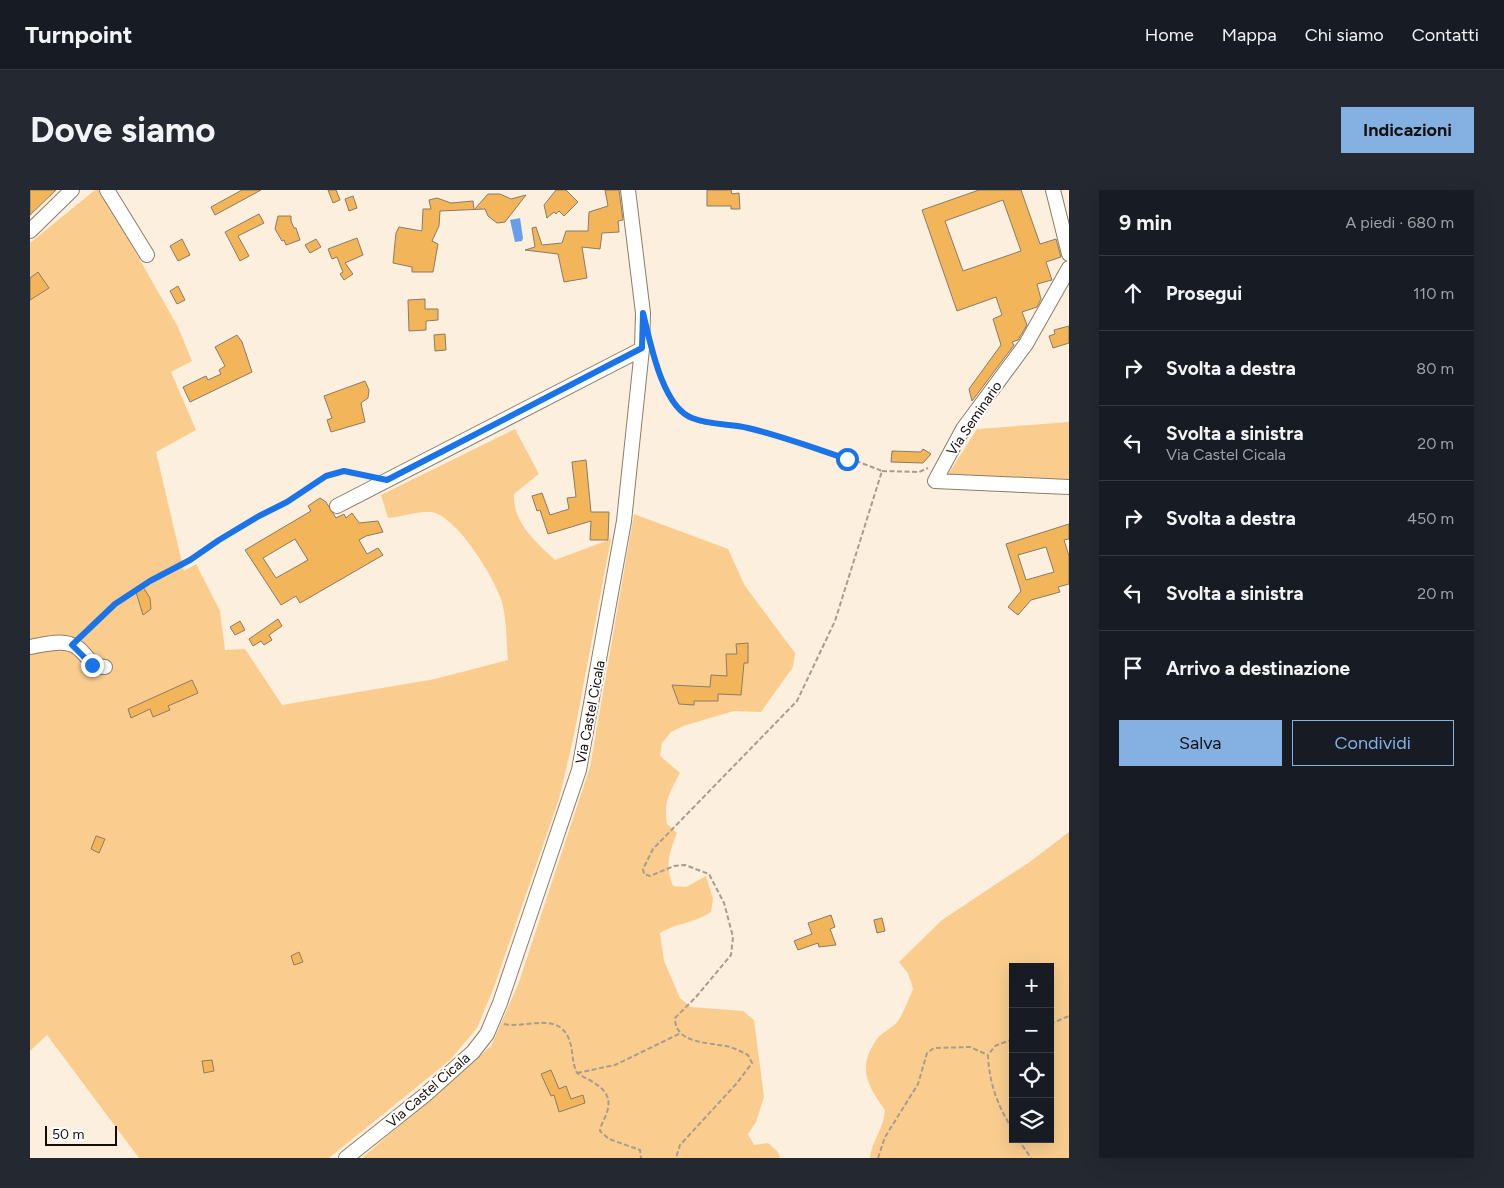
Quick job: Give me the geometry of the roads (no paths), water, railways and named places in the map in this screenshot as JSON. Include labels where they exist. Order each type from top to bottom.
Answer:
[{"type":"street","points":[[30,231],[72,190]]},
{"type":"street","points":[[107,190],[147,255]]},
{"type":"street","name":"Via Castel Cicala","points":[[346,1158],[426,1095],[473,1052],[487,1034],[579,770],[624,521],[647,348],[628,190]]},
{"type":"street","points":[[1053,190],[1069,254]]},
{"type":"street","name":"Via Seminario","points":[[1069,268],[1026,344],[963,429],[935,481],[1069,487]]},
{"type":"street","points":[[337,506],[647,348]]},
{"type":"street","points":[[30,647],[57,643],[72,645],[92,665],[105,667]]},
{"type":"water","points":[[520,218],[523,238],[522,241],[515,242],[510,220]]}]
